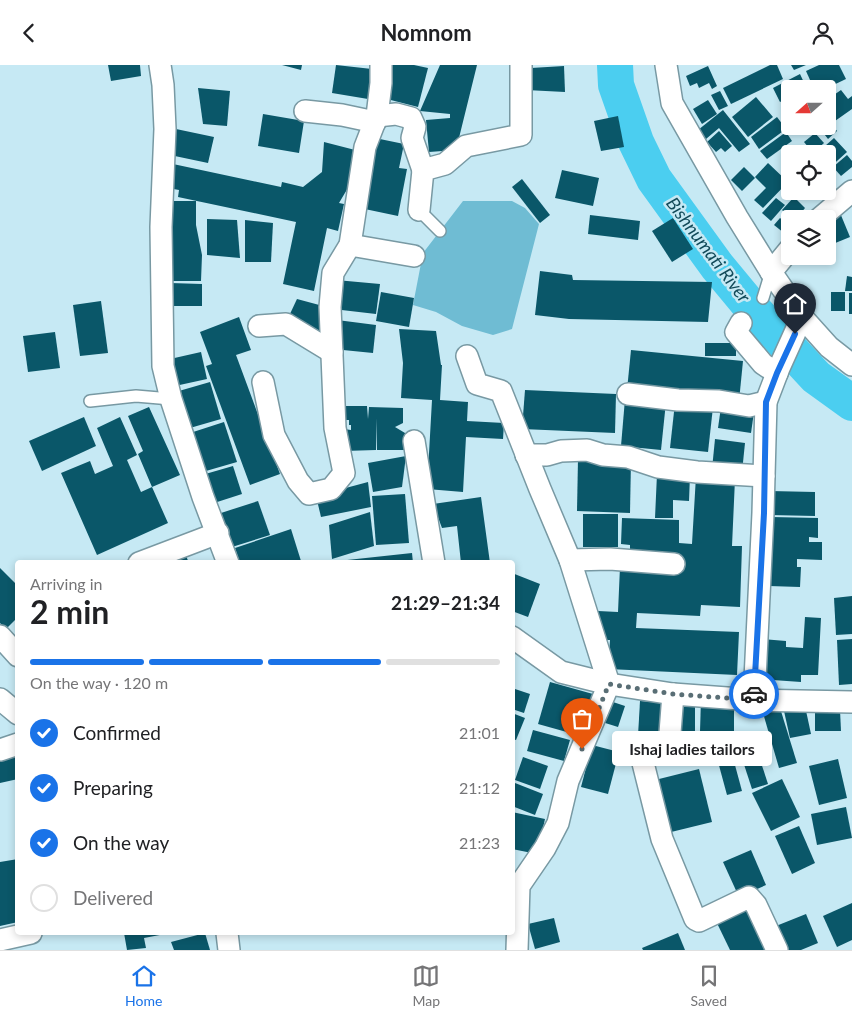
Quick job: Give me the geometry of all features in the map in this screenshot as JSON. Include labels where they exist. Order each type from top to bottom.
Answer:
[{"type":"street","points":[[160,65],[165,129],[161,227],[163,366],[171,399],[203,497],[227,560]]},
{"type":"street","points":[[263,381],[274,435],[298,481],[309,495],[331,489],[344,473],[335,428],[330,307],[333,273],[350,245],[365,147],[376,119],[381,83],[381,65]]},
{"type":"street","points":[[423,171],[445,164],[466,146],[521,135],[521,65]]},
{"type":"street","points":[[666,65],[672,103],[771,272],[798,325],[852,365]]},
{"type":"street","points":[[305,111],[376,119],[396,115],[410,118],[415,127],[412,138],[423,171],[418,210]]},
{"type":"street","points":[[828,210],[852,191]]},
{"type":"street","points":[[350,245],[414,256]]},
{"type":"street","points":[[771,272],[781,260]]},
{"type":"street","points":[[741,323],[736,332],[763,364],[778,371]]},
{"type":"street","points":[[259,327],[286,324],[332,352]]},
{"type":"street","points":[[754,700],[764,513],[766,402],[798,325]]},
{"type":"street","points":[[467,356],[477,384],[501,391],[570,559],[609,684],[568,781],[558,823],[545,848],[519,886],[517,950]]},
{"type":"street","points":[[628,394],[678,400],[719,401],[749,406],[766,402]]},
{"type":"street","points":[[414,441],[434,560]]},
{"type":"street","points":[[526,455],[547,455],[561,451],[587,449],[604,455],[628,457],[658,467],[697,473],[764,476]]},
{"type":"street","points":[[147,560],[218,533]]},
{"type":"street","points":[[570,559],[610,559],[674,564]]},
{"type":"street","points":[[0,635],[15,652]]},
{"type":"street","points":[[515,639],[561,673],[609,684],[673,694],[754,700],[852,702]]},
{"type":"street","points":[[673,694],[669,745],[639,747],[662,839],[685,897],[695,919],[699,921],[749,897],[756,905],[777,950]]},
{"type":"street","points":[[0,699],[15,712]]},
{"type":"street","points":[[0,750],[15,745]]},
{"type":"street","points":[[0,940],[23,935]]},
{"type":"street","points":[[227,935],[230,950]]},
{"type":"lane","points":[[418,210],[440,231]]},
{"type":"lane","points":[[763,298],[771,272]]},
{"type":"lane","points":[[90,401],[136,397],[171,399]]},
{"type":"shaded area","points":[[463,201],[512,201],[525,208],[539,224],[512,329],[493,335],[462,326],[436,312],[413,305],[423,253]]},
{"type":"building","points":[[108,65],[140,65],[141,76],[111,81]]},
{"type":"building","points":[[282,65],[302,65],[301,70]]},
{"type":"building","points":[[336,65],[372,69],[368,99],[332,93]]},
{"type":"building","points":[[391,65],[414,65],[428,68],[418,107],[383,98]]},
{"type":"building","points":[[440,65],[477,65],[456,150],[429,152],[426,120],[450,118],[450,114],[420,111]]},
{"type":"building","points":[[770,65],[777,65],[783,79],[731,104],[723,88]]},
{"type":"building","points":[[791,65],[806,65],[794,70]]},
{"type":"building","points":[[819,65],[839,65],[846,79],[836,84],[836,80],[810,80],[806,71]]},
{"type":"building","points":[[564,66],[565,92],[526,90],[531,68]]},
{"type":"building","points":[[708,66],[717,86],[712,89],[709,83],[699,88],[697,83],[690,86],[686,76]]},
{"type":"building","points":[[800,74],[803,80],[788,80]]},
{"type":"building","points":[[781,84],[781,102],[780,102],[773,88]]},
{"type":"building","points":[[198,88],[230,91],[227,126],[203,124]]},
{"type":"building","points":[[841,90],[848,99],[852,96],[852,109],[836,120],[836,93]]},
{"type":"building","points":[[720,91],[728,106],[719,110],[711,95]]},
{"type":"building","points":[[756,97],[773,117],[748,137],[732,117]]},
{"type":"building","points":[[708,100],[717,114],[702,124],[693,109]]},
{"type":"building","points":[[723,110],[750,144],[739,152],[719,128],[706,139],[698,130]]},
{"type":"building","points":[[263,114],[304,121],[299,153],[258,146]]},
{"type":"building","points":[[618,116],[624,147],[601,151],[594,121]]},
{"type":"building","points":[[777,117],[781,122],[781,133],[759,149],[751,137]]},
{"type":"building","points":[[176,129],[214,137],[208,163],[170,155]]},
{"type":"building","points":[[719,131],[732,146],[725,152],[721,148],[716,152],[707,142]]},
{"type":"building","points":[[782,135],[788,135],[792,141],[786,145],[781,145],[781,149],[767,159],[760,151]]},
{"type":"building","points":[[813,135],[817,135],[824,143],[822,145],[806,145],[804,142]]},
{"type":"building","points":[[375,138],[404,144],[399,168],[407,169],[398,216],[360,208]]},
{"type":"building","points":[[834,138],[847,152],[836,162],[836,145],[826,145]]},
{"type":"building","points":[[324,142],[359,151],[355,176],[339,203],[344,204],[338,231],[327,228],[314,291],[283,284],[296,222],[178,197],[179,190],[168,188],[173,164],[281,187],[282,182],[303,187],[322,172]]},
{"type":"building","points":[[847,155],[852,161],[852,167],[841,176],[836,170],[836,164]]},
{"type":"building","points":[[768,163],[781,175],[781,189],[763,208],[754,200],[766,188],[755,177]]},
{"type":"building","points":[[744,167],[755,178],[742,191],[731,180]]},
{"type":"building","points":[[562,170],[599,178],[593,206],[555,198]]},
{"type":"building","points":[[522,179],[550,215],[540,223],[512,187]]},
{"type":"building","points":[[776,198],[785,205],[771,221],[762,213]]},
{"type":"building","points":[[791,200],[797,200],[805,208],[803,210],[782,210]]},
{"type":"building","points":[[163,201],[196,201],[196,225],[202,255],[201,281],[169,281]]},
{"type":"building","points":[[838,208],[850,237],[836,243],[836,210]]},
{"type":"building","points":[[590,215],[640,221],[638,240],[588,234]]},
{"type":"building","points":[[673,218],[693,249],[672,262],[652,231]]},
{"type":"building","points":[[780,218],[781,219],[781,231],[774,225]]},
{"type":"building","points":[[207,219],[237,220],[240,258],[207,255]]},
{"type":"building","points":[[245,220],[273,223],[271,262],[245,262]]},
{"type":"building","points":[[540,271],[572,275],[573,280],[712,282],[708,322],[569,319],[535,315]]},
{"type":"building","points":[[847,276],[852,277],[852,291],[845,291]]},
{"type":"building","points":[[336,280],[380,284],[376,314],[333,309]]},
{"type":"building","points":[[170,283],[202,284],[202,306],[169,306]]},
{"type":"building","points":[[381,292],[414,298],[409,327],[376,321]]},
{"type":"building","points":[[831,292],[845,292],[845,311],[831,311]]},
{"type":"building","points":[[849,293],[852,293],[852,314],[849,314]]},
{"type":"building","points":[[297,299],[323,306],[320,331],[289,316]]},
{"type":"building","points":[[101,301],[108,353],[80,356],[73,305]]},
{"type":"building","points":[[239,317],[251,350],[236,355],[280,474],[250,485],[206,366],[212,364],[200,332]]},
{"type":"building","points":[[337,320],[376,325],[373,353],[333,349]]},
{"type":"building","points":[[399,329],[436,331],[442,365],[440,400],[468,402],[467,421],[504,423],[503,439],[466,437],[463,492],[427,489],[432,400],[401,398],[403,363]]},
{"type":"building","points":[[55,332],[60,368],[28,372],[23,336]]},
{"type":"building","points":[[705,343],[736,343],[736,356],[705,356]]},
{"type":"building","points":[[631,350],[743,361],[739,401],[627,390]]},
{"type":"building","points":[[201,352],[207,379],[175,386],[170,359]]},
{"type":"building","points":[[210,382],[221,419],[183,430],[172,393]]},
{"type":"building","points":[[525,390],[616,394],[615,433],[522,429]]},
{"type":"building","points":[[625,399],[666,402],[661,450],[621,446]]},
{"type":"building","points":[[675,403],[713,407],[708,452],[670,448]]},
{"type":"building","points":[[339,406],[367,406],[368,419],[369,407],[403,408],[403,423],[395,427],[405,433],[405,450],[377,450],[377,418],[376,450],[344,451],[344,429],[351,430],[351,425],[349,425],[349,420],[339,420]]},
{"type":"building","points":[[149,407],[180,475],[152,487],[138,454],[143,451],[128,416]]},
{"type":"building","points":[[721,407],[754,412],[751,433],[718,428]]},
{"type":"building","points":[[84,417],[96,446],[42,471],[29,441]]},
{"type":"building","points":[[120,417],[137,455],[127,460],[141,492],[152,487],[168,523],[97,555],[61,473],[90,461],[95,474],[113,466],[97,428]]},
{"type":"building","points":[[224,422],[237,462],[199,473],[187,434]]},
{"type":"building","points":[[715,439],[745,443],[742,472],[712,469]]},
{"type":"building","points":[[406,456],[402,487],[373,492],[368,463]]},
{"type":"building","points":[[578,459],[631,460],[630,513],[577,511]]},
{"type":"building","points":[[233,466],[242,494],[211,504],[202,475]]},
{"type":"building","points":[[657,474],[690,475],[689,501],[673,500],[673,518],[655,518]]},
{"type":"building","points":[[696,476],[735,479],[732,546],[742,546],[740,607],[701,605],[700,616],[637,613],[636,628],[739,632],[737,675],[608,669],[610,640],[597,640],[598,611],[618,612],[620,567],[630,556],[630,545],[621,544],[622,518],[679,520],[679,543],[692,544]]},
{"type":"building","points":[[368,482],[371,507],[321,517],[316,496]]},
{"type":"building","points":[[770,491],[815,492],[815,516],[770,515]]},
{"type":"building","points":[[405,494],[409,543],[376,545],[372,496]]},
{"type":"building","points":[[481,497],[490,560],[461,560],[457,526],[442,528],[433,504]]},
{"type":"building","points":[[258,501],[270,535],[232,547],[221,513]]},
{"type":"building","points":[[370,512],[374,546],[332,559],[329,525]]},
{"type":"building","points":[[583,514],[618,514],[618,547],[583,547]]},
{"type":"building","points":[[771,517],[818,518],[818,538],[809,537],[809,542],[822,542],[822,560],[797,559],[797,567],[801,567],[800,587],[769,586]]},
{"type":"building","points":[[291,529],[301,560],[239,560],[235,548]]},
{"type":"building","points":[[184,551],[188,560],[161,560]]},
{"type":"building","points":[[412,553],[413,560],[347,560]]},
{"type":"building","points":[[0,568],[15,583],[15,620],[6,629],[0,623]]},
{"type":"building","points":[[515,574],[540,584],[528,617],[515,612]]},
{"type":"building","points":[[852,596],[852,634],[836,635],[834,598]]},
{"type":"building","points":[[805,617],[821,618],[818,675],[801,675],[801,682],[759,679],[762,639],[786,641],[786,647],[803,648]]},
{"type":"building","points":[[852,639],[852,684],[839,685],[837,640]]},
{"type":"building","points":[[550,682],[593,694],[581,736],[538,724]]},
{"type":"building","points":[[515,689],[530,694],[524,713],[515,710]]},
{"type":"building","points":[[701,698],[734,701],[734,732],[700,732]]},
{"type":"building","points":[[610,701],[625,706],[618,727],[602,722]]},
{"type":"building","points":[[640,701],[665,703],[663,738],[638,736]]},
{"type":"building","points":[[805,706],[811,734],[790,738],[784,711]]},
{"type":"building","points":[[676,707],[695,707],[695,744],[676,744]]},
{"type":"building","points":[[780,708],[797,763],[779,768],[763,713]]},
{"type":"building","points":[[815,710],[840,710],[841,731],[815,731]]},
{"type":"building","points":[[515,714],[525,718],[515,740]]},
{"type":"building","points":[[533,730],[570,740],[564,761],[527,751]]},
{"type":"building","points":[[753,738],[768,784],[752,789],[737,743]]},
{"type":"building","points":[[729,743],[742,791],[727,795],[714,747]]},
{"type":"building","points":[[592,745],[619,752],[608,794],[581,787]]},
{"type":"building","points":[[15,757],[15,780],[0,783],[0,761]]},
{"type":"building","points":[[523,757],[548,766],[540,789],[515,780]]},
{"type":"building","points":[[838,759],[847,798],[819,805],[809,766]]},
{"type":"building","points":[[699,769],[712,822],[663,834],[651,781]]},
{"type":"building","points":[[782,779],[800,817],[771,831],[752,793]]},
{"type":"building","points":[[515,783],[543,794],[535,815],[515,807]]},
{"type":"building","points":[[846,807],[852,838],[817,845],[811,814]]},
{"type":"building","points":[[515,813],[545,819],[537,854],[515,850]]},
{"type":"building","points":[[799,826],[815,863],[792,874],[775,836]]},
{"type":"building","points":[[751,850],[766,885],[739,897],[723,862]]},
{"type":"building","points":[[15,860],[15,923],[0,926],[0,862]]},
{"type":"building","points":[[749,902],[773,950],[730,950],[715,919]]},
{"type":"building","points":[[852,903],[852,940],[837,947],[823,916]]},
{"type":"building","points":[[806,914],[818,943],[801,950],[780,950],[771,928]]},
{"type":"building","points":[[554,918],[560,942],[535,949],[528,924]]},
{"type":"building","points":[[678,933],[685,950],[643,950],[642,948]]},
{"type":"building","points":[[124,935],[160,935],[144,938],[146,948],[127,950]]},
{"type":"building","points":[[197,935],[206,935],[210,950],[174,950],[171,942]]},
{"type":"waterway","name":"Bishnumati River","points":[[615,65],[616,85],[636,142],[654,179],[717,266],[751,307],[816,377],[852,403]]},
{"type":"way so far","points":[[582,749],[609,684],[673,694],[754,700],[754,694]]},
{"type":"place","name":"Ishaj ladies tailors","points":[[582,749]]},
{"type":"route","points":[[754,694],[764,513],[766,402],[795,334]]}]
